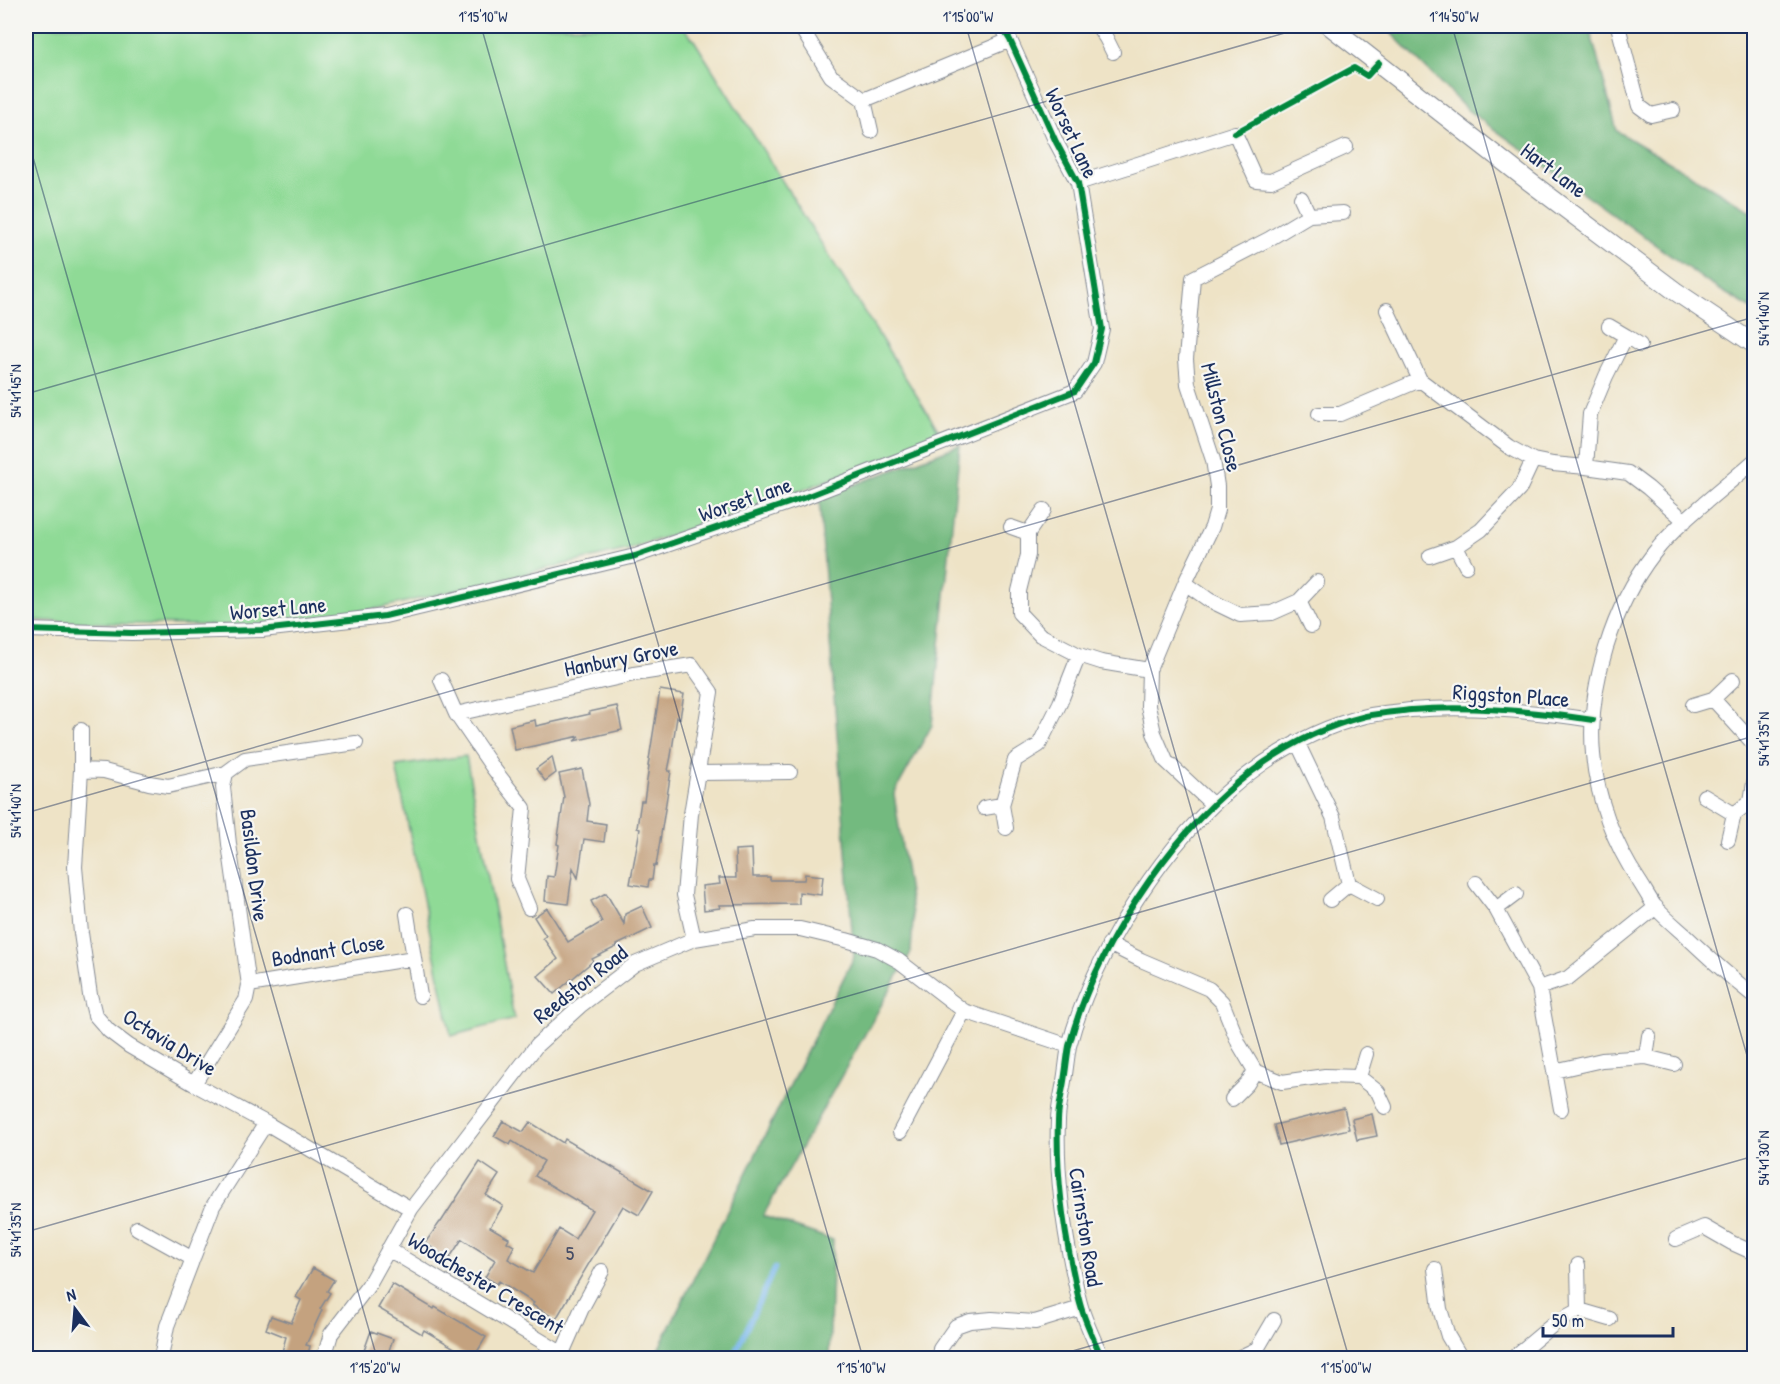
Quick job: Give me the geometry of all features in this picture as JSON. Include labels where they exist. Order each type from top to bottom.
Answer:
[{"type":"street","points":[[800,26],[831,76],[864,100],[871,131]]},
{"type":"street","name":"Worset Lane","points":[[26,630],[132,633],[262,630],[385,616],[635,556],[803,498],[1075,392],[1094,363],[1102,329],[1078,183],[1056,141],[1010,40],[1001,26]]},
{"type":"street","points":[[1098,26],[1113,52]]},
{"type":"street","name":"Hart Lane","points":[[1330,26],[1666,285],[1755,344]]},
{"type":"street","points":[[1618,26],[1639,106],[1651,115],[1673,110]]},
{"type":"street","points":[[864,100],[1010,40]]},
{"type":"street","points":[[1078,183],[1235,132],[1256,180],[1263,181],[1271,181],[1346,147]]},
{"type":"street","points":[[1301,198],[1309,215]]},
{"type":"street","name":"Millston Close","points":[[1213,806],[1166,761],[1154,733],[1148,706],[1149,670],[1185,583],[1212,527],[1217,510],[1217,486],[1213,460],[1188,384],[1186,359],[1193,278],[1269,239],[1309,215],[1343,213]]},
{"type":"street","points":[[1387,310],[1419,380],[1509,447],[1533,460],[1628,473],[1685,521]]},
{"type":"street","points":[[1609,326],[1640,345]]},
{"type":"street","points":[[1586,467],[1590,414],[1626,336]]},
{"type":"street","points":[[1319,414],[1340,414],[1419,380]]},
{"type":"street","points":[[1430,556],[1456,546],[1481,530],[1519,490],[1533,460]]},
{"type":"street","points":[[1755,461],[1685,521],[1654,553],[1626,598],[1610,640],[1599,674],[1593,720],[1593,754],[1600,792],[1610,827],[1628,865],[1656,907],[1729,976],[1755,996]]},
{"type":"street","points":[[1044,510],[1028,533],[1028,555],[1018,591],[1019,613],[1040,635],[1079,655],[1101,662],[1149,670]]},
{"type":"street","points":[[1011,527],[1028,533]]},
{"type":"street","points":[[1456,546],[1466,566]]},
{"type":"street","points":[[1185,583],[1209,600],[1240,615],[1272,613],[1299,601],[1317,582]]},
{"type":"street","points":[[1299,601],[1311,626]]},
{"type":"street","points":[[1006,828],[1002,805],[1015,760],[1039,745],[1060,703],[1079,655]]},
{"type":"street","name":"Hanbury Grove","points":[[456,714],[634,674],[692,665],[711,692],[691,814],[684,895],[694,939]]},
{"type":"street","points":[[441,680],[456,714],[524,808],[517,879],[529,908]]},
{"type":"street","points":[[1693,705],[1713,699],[1732,680]]},
{"type":"street","points":[[1713,699],[1755,744]]},
{"type":"street","name":"Riggston Place","points":[[1390,712],[1432,708],[1484,709],[1548,713],[1593,720]]},
{"type":"street","name":"Cairnston Road","points":[[1102,1359],[1081,1308],[1063,1221],[1058,1173],[1058,1118],[1069,1046],[1086,993],[1109,944],[1161,862],[1187,831],[1213,806],[1243,779],[1297,742],[1356,719],[1390,712]]},
{"type":"street","name":"Octavia Drive","points":[[81,730],[75,867],[81,933],[94,1015],[109,1031],[129,1046],[266,1123],[411,1209]]},
{"type":"street","points":[[1297,742],[1333,817],[1349,884]]},
{"type":"street","points":[[81,770],[104,771],[168,786],[226,773],[245,759],[356,743]]},
{"type":"street","points":[[698,773],[790,772]]},
{"type":"street","name":"Basildon Drive","points":[[194,1084],[246,1000],[249,985],[223,787],[226,773]]},
{"type":"street","points":[[1728,840],[1734,814],[1751,801],[1755,783]]},
{"type":"street","points":[[1704,796],[1734,814]]},
{"type":"street","points":[[984,807],[1002,805]]},
{"type":"street","points":[[1476,883],[1496,909],[1539,988],[1561,1108]]},
{"type":"street","points":[[1349,884],[1377,898]]},
{"type":"street","points":[[1330,900],[1349,884]]},
{"type":"street","points":[[1496,909],[1515,894]]},
{"type":"street","points":[[1539,988],[1568,978],[1656,907]]},
{"type":"street","points":[[407,915],[420,996]]},
{"type":"street","name":"Reedston Road","points":[[324,1359],[331,1334],[368,1286],[411,1209],[537,1045],[580,1006],[635,964],[694,939],[755,929],[800,929],[846,940],[876,949],[899,961],[964,1011],[1069,1046]]},
{"type":"street","points":[[1109,944],[1209,989],[1222,1002],[1239,1044],[1255,1071],[1282,1082],[1325,1076],[1359,1077],[1378,1092],[1385,1107]]},
{"type":"street","name":"Bodnant Close","points":[[249,985],[414,958]]},
{"type":"street","points":[[900,1132],[964,1011]]},
{"type":"street","points":[[1646,1057],[1649,1036]]},
{"type":"street","points":[[1359,1077],[1366,1054]]},
{"type":"street","points":[[1554,1071],[1602,1060],[1646,1057],[1674,1064]]},
{"type":"street","points":[[1232,1099],[1247,1084],[1255,1071]]},
{"type":"street","points":[[161,1359],[167,1326],[213,1206],[266,1123]]},
{"type":"street","points":[[1676,1239],[1704,1227],[1755,1253]]},
{"type":"street","points":[[137,1228],[193,1259]]},
{"type":"street","name":"Woodchester Crescent","points":[[388,1249],[562,1356],[582,1308],[602,1271]]},
{"type":"street","points":[[1578,1265],[1580,1310]]},
{"type":"street","points":[[1435,1269],[1440,1309],[1448,1336],[1461,1359]]},
{"type":"street","points":[[940,1359],[940,1349],[956,1326],[963,1323],[992,1319],[1035,1322],[1081,1308]]},
{"type":"street","points":[[1513,1359],[1555,1323],[1580,1310],[1610,1319]]},
{"type":"street","points":[[1238,1359],[1257,1349],[1274,1320]]},
{"type":"green space","points":[[26,26],[682,26],[694,40],[942,436],[800,491],[630,549],[380,608],[267,626],[26,620]]},
{"type":"green space","points":[[1398,26],[1589,26],[1617,131],[1754,213],[1754,310],[1710,284],[1466,109],[1392,34]]},
{"type":"green space","points":[[960,445],[932,725],[894,794],[913,920],[911,952],[763,1216],[833,1240],[829,1358],[654,1358],[854,957],[819,498]]},
{"type":"green space","points":[[466,756],[514,1019],[451,1036],[396,766]]},
{"type":"building","points":[[660,690],[684,694],[680,718],[677,717],[668,771],[671,771],[656,866],[654,865],[652,880],[649,880],[648,887],[630,884],[640,829],[637,828],[641,801],[644,801]]},
{"type":"building","points":[[617,706],[622,730],[574,741],[580,736],[515,750],[510,726],[535,720],[536,726]]},
{"type":"building","points":[[552,757],[556,773],[545,781],[536,769]]},
{"type":"building","points":[[582,769],[589,804],[587,821],[606,824],[604,842],[584,839],[578,878],[573,868],[568,904],[545,901],[547,876],[554,877],[559,845],[557,844],[564,797],[559,774]]},
{"type":"building","points":[[752,849],[753,877],[770,877],[770,880],[804,880],[805,874],[823,876],[821,895],[799,892],[799,904],[719,905],[720,908],[704,910],[702,886],[720,884],[719,878],[736,878],[735,850]]},
{"type":"building","points":[[606,893],[624,924],[625,914],[642,906],[652,928],[592,959],[593,961],[554,994],[538,976],[558,959],[543,938],[546,936],[534,917],[547,908],[568,942],[602,922],[591,901]]},
{"type":"building","points":[[1344,1108],[1349,1129],[1279,1145],[1274,1125]]},
{"type":"building","points":[[1372,1114],[1377,1136],[1357,1140],[1352,1119]]},
{"type":"building","points":[[503,1121],[523,1132],[530,1122],[563,1143],[565,1139],[653,1191],[639,1215],[623,1206],[556,1319],[499,1281],[497,1284],[485,1277],[495,1260],[462,1239],[449,1259],[425,1243],[480,1162],[499,1175],[486,1195],[503,1206],[490,1227],[509,1238],[507,1242],[514,1246],[508,1259],[533,1273],[559,1229],[575,1239],[592,1210],[535,1176],[544,1161],[512,1141],[510,1145],[494,1136]]},
{"type":"building","points":[[313,1268],[334,1280],[327,1291],[330,1293],[320,1309],[322,1310],[306,1345],[310,1346],[307,1359],[280,1359],[286,1337],[266,1329],[271,1316],[291,1323],[301,1300],[296,1297]]},
{"type":"building","points":[[392,1284],[486,1337],[473,1359],[424,1330],[422,1334],[378,1308]]},
{"type":"building","points":[[371,1331],[393,1339],[386,1359],[361,1359]]},
{"type":"waterway","points":[[733,1358],[775,1268]]},
{"type":"cycle path","points":[[26,630],[132,633],[262,630],[385,616],[635,556],[803,498],[1075,391],[1094,363],[1102,329],[1078,183],[1056,142],[1010,40],[1001,26]]},
{"type":"cycle path","points":[[1235,133],[1354,68],[1367,76],[1379,63]]},
{"type":"cycle path","points":[[1102,1358],[1081,1307],[1068,1249],[1059,1176],[1059,1111],[1069,1046],[1093,979],[1126,916],[1172,850],[1227,792],[1258,767],[1328,728],[1366,716],[1411,710],[1457,708],[1525,712],[1593,720]]}]
